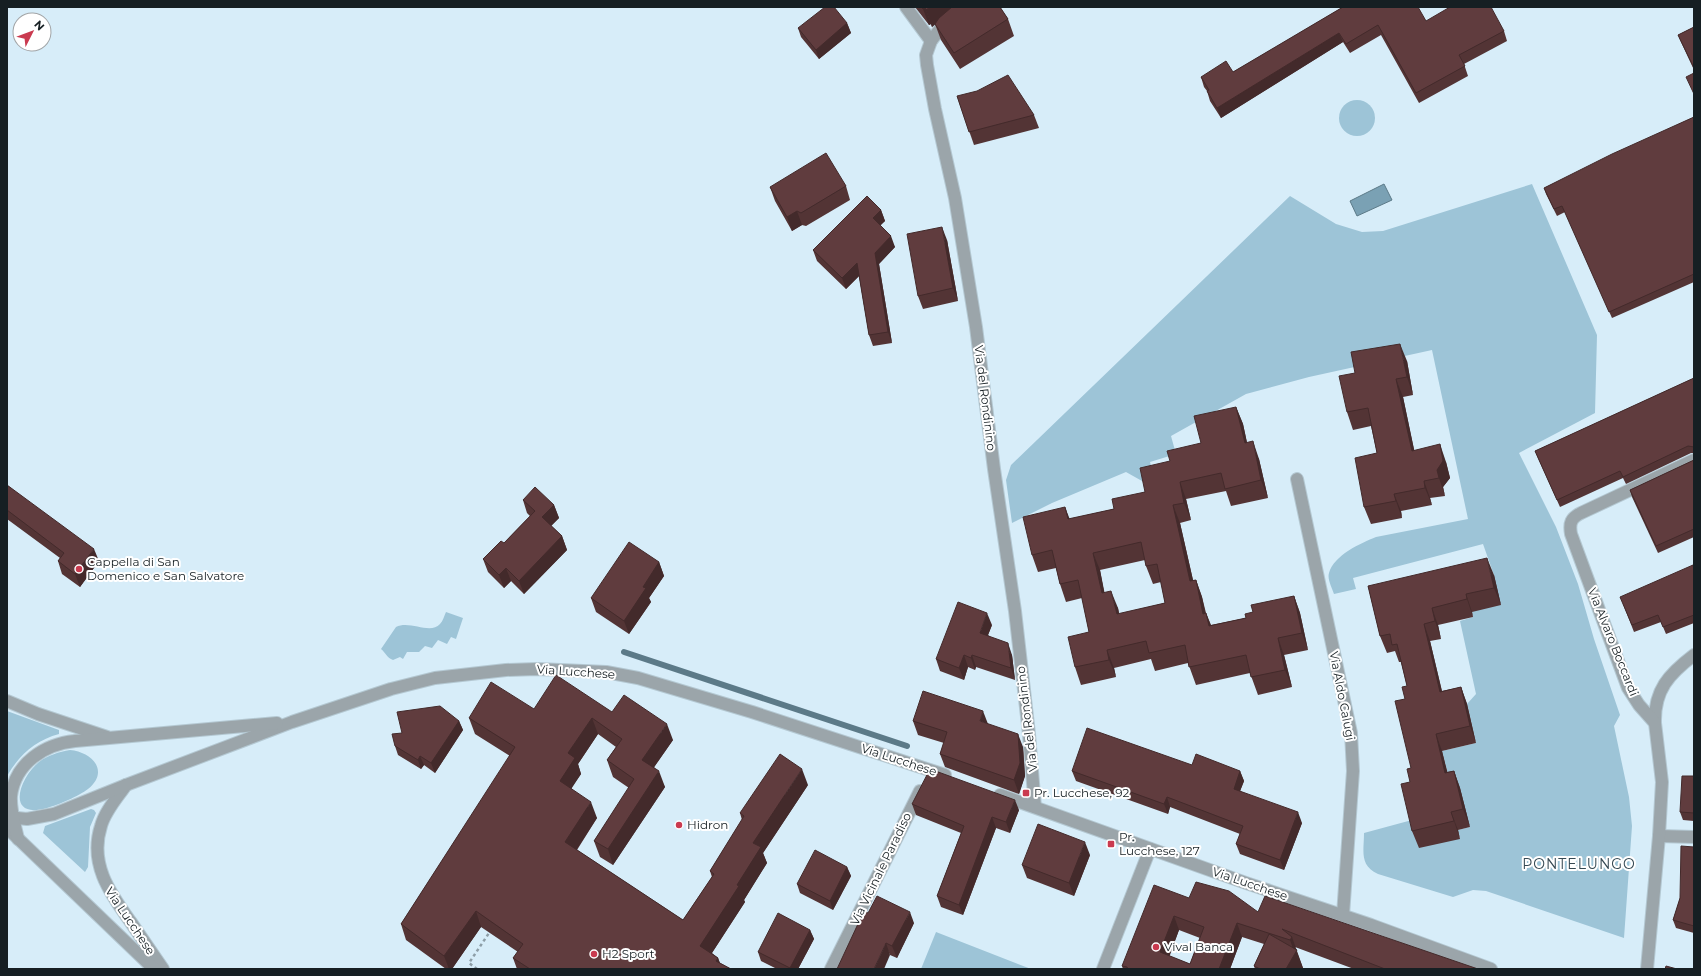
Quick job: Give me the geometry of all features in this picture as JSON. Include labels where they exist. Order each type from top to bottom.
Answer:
[{"type":"street","points":[[906,7],[931,41]]},
{"type":"street","name":"Via del Rondinino","points":[[966,7],[940,29],[931,41],[926,55],[935,109],[955,198],[976,327],[994,469],[1015,611],[1031,748],[1036,807]]},
{"type":"street","name":"Via Alvaro Boccardi","points":[[1655,723],[1639,705],[1628,688],[1571,534],[1570,524],[1572,519],[1581,513],[1694,460]]},
{"type":"street","name":"Via Aldo Calugi","points":[[1297,479],[1351,733],[1353,771],[1343,915]]},
{"type":"street","points":[[1647,969],[1659,836],[1662,782],[1654,710],[1659,692],[1680,666],[1694,655]]},
{"type":"street","name":"Via Lucchese","points":[[9,821],[54,814],[292,722],[391,689],[435,678],[506,670],[537,669],[606,672],[638,678],[752,712],[953,778]]},
{"type":"street","name":"Via Lucchese","points":[[7,702],[38,714],[114,739]]},
{"type":"street","name":"Via Lucchese","points":[[154,969],[18,839],[9,821],[11,797],[15,781],[21,771],[36,755],[55,745],[65,742],[114,739],[292,722]]},
{"type":"street","name":"Via Vicinale Paradiso","points":[[831,969],[930,770]]},
{"type":"street","name":"Via Lucchese","points":[[126,785],[111,806],[101,826],[97,850],[98,862],[105,884],[162,969]]},
{"type":"street","name":"Via Lucchese","points":[[990,791],[1150,849],[1343,915],[1491,969]]},
{"type":"street","points":[[1659,836],[1694,837]]},
{"type":"street","points":[[1102,969],[1150,849]]},
{"type":"path","points":[[477,969],[469,963],[490,933]]},
{"type":"shaded area","points":[[1361,100],[1370,105],[1374,111],[1374,125],[1370,131],[1361,136],[1353,136],[1344,131],[1340,125],[1339,114],[1344,105],[1350,101]]},
{"type":"shaded area","points":[[1384,184],[1392,200],[1357,216],[1350,201]]},
{"type":"shaded area","points":[[1532,184],[1597,335],[1595,413],[1519,453],[1556,527],[1578,584],[1594,639],[1620,715],[1614,726],[1629,797],[1632,826],[1624,938],[1486,891],[1473,890],[1453,897],[1378,874],[1365,862],[1363,852],[1364,833],[1412,820],[1460,838],[1458,830],[1470,827],[1452,790],[1442,751],[1476,743],[1467,704],[1476,694],[1460,621],[1473,617],[1472,612],[1494,575],[1483,544],[1353,578],[1356,589],[1334,594],[1329,578],[1329,573],[1332,567],[1342,555],[1356,546],[1376,537],[1468,519],[1432,350],[1309,377],[1246,394],[1171,436],[1176,454],[1150,462],[1154,477],[1142,481],[1126,472],[1052,503],[1012,523],[1006,480],[1011,465],[1290,196],[1336,224],[1362,232],[1383,231]]},
{"type":"shaded area","points":[[446,612],[463,618],[456,639],[451,637],[447,644],[438,640],[432,648],[425,646],[419,652],[407,652],[403,659],[400,657],[393,660],[381,649],[396,627],[407,625],[425,628],[436,627],[443,620]]},
{"type":"shaded area","points":[[7,711],[59,730],[59,734],[43,740],[29,749],[17,761],[7,776]]},
{"type":"shaded area","points":[[70,750],[85,754],[96,764],[98,776],[94,782],[84,792],[57,805],[34,810],[25,808],[21,803],[20,796],[26,778],[32,769],[46,757]]},
{"type":"shaded area","points":[[91,809],[96,813],[90,827],[88,867],[85,872],[43,833],[45,826]]},
{"type":"shaded area","points":[[936,932],[1031,969],[921,969]]},
{"type":"building","points":[[825,7],[834,7],[847,23],[816,50],[798,28]]},
{"type":"building","points":[[952,7],[1000,7],[1008,19],[954,53],[935,24],[939,18]]},
{"type":"building","points":[[1343,7],[1418,7],[1426,21],[1450,7],[1491,7],[1504,31],[1459,55],[1465,66],[1416,93],[1378,25],[1346,44],[1339,33],[1217,108],[1201,77],[1226,61],[1233,72]]},
{"type":"building","points":[[1694,27],[1694,68],[1678,35]]},
{"type":"building","points":[[1694,73],[1694,94],[1686,77]]},
{"type":"building","points":[[1008,75],[1034,115],[969,132],[957,96],[977,91]]},
{"type":"building","points":[[1694,117],[1694,274],[1609,312],[1562,206],[1554,209],[1544,188],[1612,154]]},
{"type":"building","points":[[826,153],[846,186],[801,213],[797,211],[787,217],[770,187]]},
{"type":"building","points":[[867,196],[881,210],[873,218],[891,236],[875,253],[888,332],[869,335],[857,263],[842,278],[813,250]]},
{"type":"building","points":[[942,227],[953,288],[918,296],[907,234]]},
{"type":"building","points":[[1400,344],[1407,377],[1396,379],[1412,451],[1440,444],[1443,461],[1437,470],[1439,478],[1424,481],[1425,488],[1394,494],[1396,501],[1364,507],[1355,458],[1377,453],[1368,408],[1347,412],[1339,376],[1355,373],[1351,352]]},
{"type":"building","points":[[1694,378],[1694,447],[1688,446],[1623,477],[1620,471],[1557,500],[1535,451]]},
{"type":"building","points":[[1236,407],[1245,443],[1253,441],[1261,480],[1225,489],[1221,473],[1180,482],[1184,503],[1173,505],[1190,581],[1196,580],[1203,614],[1206,613],[1209,626],[1246,618],[1245,614],[1253,612],[1251,605],[1294,596],[1302,633],[1278,638],[1285,670],[1251,677],[1246,655],[1189,667],[1185,645],[1149,653],[1146,641],[1107,650],[1109,660],[1075,667],[1068,637],[1089,632],[1078,580],[1060,584],[1052,550],[1032,555],[1023,517],[1065,507],[1068,519],[1114,509],[1112,499],[1145,492],[1140,468],[1170,461],[1167,451],[1201,443],[1194,416]],"holes":[[[1141,542],[1146,566],[1157,564],[1165,603],[1117,614],[1111,591],[1102,593],[1093,553]]]},
{"type":"building","points":[[1694,460],[1694,529],[1656,546],[1630,490]]},
{"type":"building","points":[[7,485],[94,549],[75,574],[58,561],[64,553],[7,510]]},
{"type":"building","points":[[535,487],[554,505],[542,517],[562,536],[519,581],[506,568],[499,575],[483,559],[501,541],[504,543],[535,511],[523,500]]},
{"type":"building","points":[[629,542],[659,562],[643,587],[646,588],[624,621],[591,598]]},
{"type":"building","points":[[1487,558],[1494,588],[1466,594],[1467,599],[1432,608],[1435,621],[1424,624],[1440,692],[1461,687],[1470,726],[1436,734],[1445,773],[1454,771],[1463,809],[1451,812],[1454,821],[1412,831],[1401,784],[1410,782],[1407,769],[1411,768],[1395,701],[1405,699],[1402,687],[1407,686],[1397,644],[1392,645],[1390,634],[1380,636],[1368,586]]},
{"type":"building","points":[[1693,565],[1694,615],[1663,627],[1658,615],[1632,625],[1620,597]]},
{"type":"building","points":[[958,602],[987,613],[980,633],[1008,643],[1011,668],[972,655],[971,658],[964,655],[959,668],[936,659]]},
{"type":"building","points":[[556,675],[612,712],[624,695],[667,724],[642,760],[659,771],[608,849],[594,841],[634,779],[607,760],[622,739],[592,718],[568,753],[575,758],[560,781],[591,802],[565,842],[683,920],[714,874],[710,871],[744,816],[740,813],[780,754],[802,769],[753,843],[761,847],[737,885],[739,886],[700,946],[718,958],[716,961],[731,969],[530,969],[513,958],[523,944],[476,911],[444,956],[401,924],[515,747],[469,718],[491,682],[534,709]]},
{"type":"building","points":[[923,691],[983,711],[980,721],[1018,734],[1020,763],[1014,780],[940,754],[947,732],[913,721]]},
{"type":"building","points":[[440,706],[459,721],[431,763],[420,756],[418,760],[395,746],[392,734],[402,733],[397,712]]},
{"type":"building","points":[[1087,728],[1192,765],[1196,754],[1240,771],[1234,789],[1298,812],[1280,860],[1236,844],[1243,826],[1167,797],[1164,804],[1072,771]]},
{"type":"building","points":[[930,769],[1015,800],[1006,822],[992,817],[959,905],[937,896],[964,826],[912,804]]},
{"type":"building","points":[[1682,776],[1694,776],[1694,813],[1680,812]]},
{"type":"building","points":[[1038,824],[1085,842],[1069,883],[1022,865]]},
{"type":"building","points":[[1681,846],[1694,847],[1694,926],[1673,920],[1680,898]]},
{"type":"building","points":[[815,850],[847,867],[830,901],[797,884]]},
{"type":"building","points":[[1196,882],[1229,891],[1258,912],[1265,896],[1478,969],[1385,969],[1282,929],[1292,937],[1290,940],[1237,923],[1219,969],[1128,969],[1127,967],[1122,966],[1154,885],[1189,898]],"holes":[[[1174,916],[1204,927],[1190,964],[1160,952]]]},
{"type":"building","points":[[877,896],[910,912],[892,946],[886,943],[874,969],[837,969],[864,911],[868,913]]},
{"type":"building","points":[[778,913],[810,930],[790,968],[758,952]]},
{"type":"building","points":[[1269,934],[1297,950],[1286,969],[1260,969],[1254,966]]},
{"type":"building","points":[[1666,966],[1677,969],[1665,969]]},
{"type":"waterway","points":[[624,652],[907,746]]},
{"type":"place","name":"Cappella di San Domenico e San Salvatore","points":[[79,569]]},
{"type":"place","name":"Pr. Lucchese, 92","points":[[1026,793]]},
{"type":"place","name":"Hidron","points":[[679,825]]},
{"type":"place","name":"Pr. Lucchese, 127","points":[[1111,844]]},
{"type":"place","name":"Vival Banca","points":[[1156,947]]},
{"type":"place","name":"H2 Sport","points":[[594,954]]},
{"type":"district","name":"PONTELUNGO","points":[[1579,864]]}]
